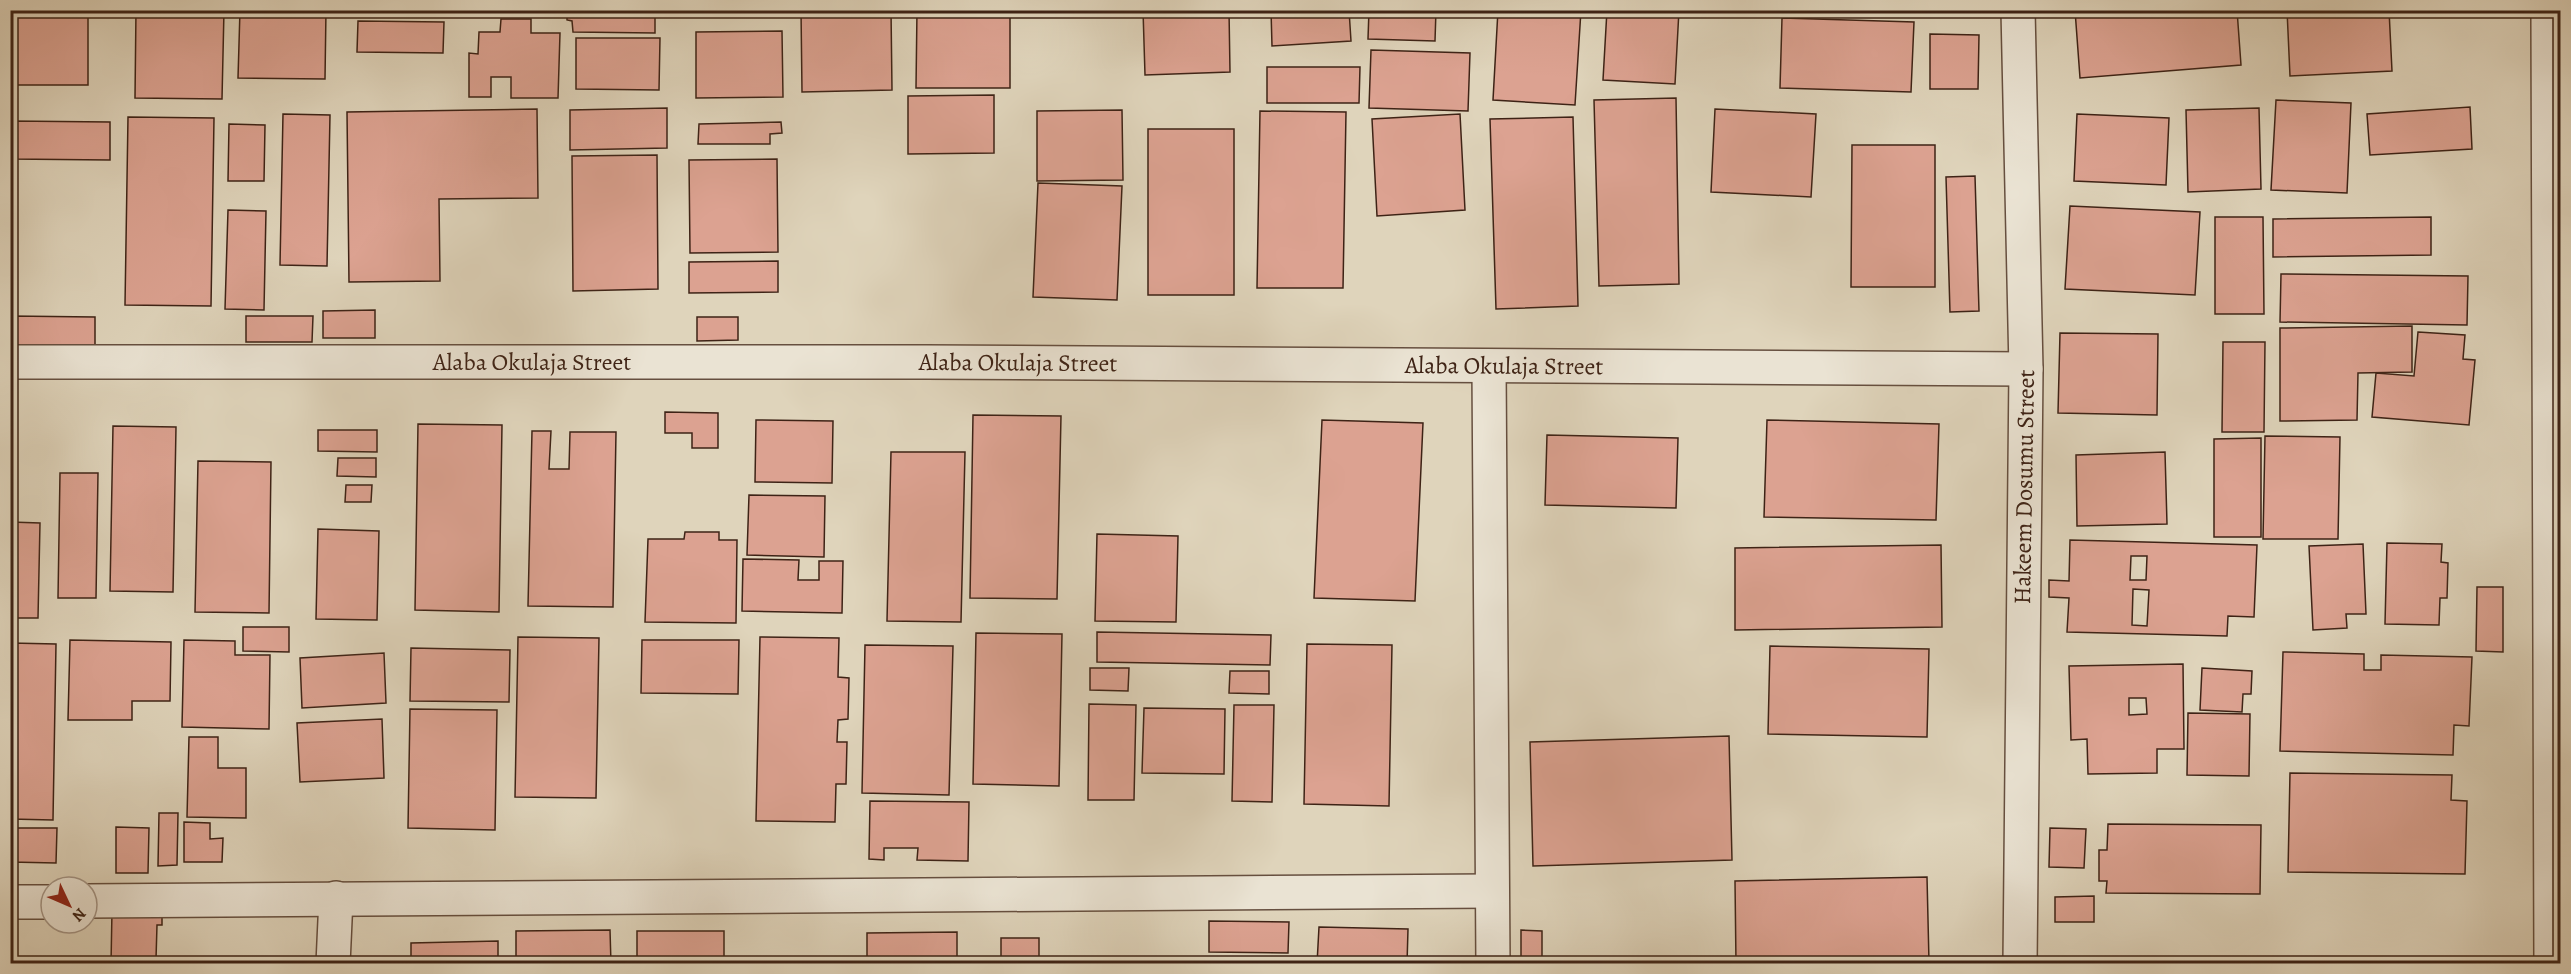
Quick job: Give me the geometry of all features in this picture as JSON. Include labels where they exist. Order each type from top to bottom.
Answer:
[{"type":"street","name":"Hakeem Dosumu Street","points":[[2018,10],[2026,369],[2020,963]]},
{"type":"street","points":[[2548,10],[2556,886],[2551,963]]},
{"type":"street","name":"Alaba Okulaja Street","points":[[10,362],[926,362],[2026,369]]},
{"type":"street","points":[[1489,366],[1493,963]]},
{"type":"street","points":[[99,902],[336,898],[1492,891]]},
{"type":"street","points":[[333,963],[336,898]]},
{"type":"street","points":[[10,902],[39,902]]},
{"type":"building","points":[[10,10],[88,10],[88,85],[10,85]]},
{"type":"building","points":[[136,10],[224,10],[222,99],[135,98]]},
{"type":"building","points":[[240,10],[326,10],[325,79],[238,78]]},
{"type":"building","points":[[567,10],[655,10],[655,33],[573,32],[572,21],[567,20]]},
{"type":"building","points":[[801,10],[891,10],[892,90],[802,92]]},
{"type":"building","points":[[917,10],[1010,10],[1010,88],[916,88]]},
{"type":"building","points":[[1143,10],[1229,10],[1230,72],[1145,75]]},
{"type":"building","points":[[1271,10],[1349,10],[1351,41],[1272,46]]},
{"type":"building","points":[[1369,10],[1436,10],[1435,41],[1368,39]]},
{"type":"building","points":[[1498,10],[1581,10],[1575,105],[1493,100]]},
{"type":"building","points":[[1607,10],[1679,10],[1675,84],[1603,80]]},
{"type":"building","points":[[2075,10],[2237,10],[2241,65],[2080,78]]},
{"type":"building","points":[[2287,10],[2389,10],[2392,71],[2290,76]]},
{"type":"building","points":[[1782,18],[1914,22],[1911,92],[1780,88]]},
{"type":"building","points":[[501,19],[531,19],[531,33],[560,33],[558,98],[511,98],[511,77],[491,77],[491,97],[469,97],[469,53],[478,54],[479,32],[500,32]]},
{"type":"building","points":[[358,21],[444,22],[443,53],[357,52]]},
{"type":"building","points":[[782,31],[783,97],[696,98],[696,32]]},
{"type":"building","points":[[1930,34],[1979,35],[1978,89],[1930,89]]},
{"type":"building","points":[[576,38],[660,38],[659,90],[576,89]]},
{"type":"building","points":[[1371,50],[1470,53],[1468,111],[1369,108]]},
{"type":"building","points":[[1267,67],[1360,67],[1359,103],[1267,103]]},
{"type":"building","points":[[994,95],[994,153],[908,154],[908,96]]},
{"type":"building","points":[[1676,98],[1679,284],[1599,286],[1594,100]]},
{"type":"building","points":[[2276,100],[2351,103],[2347,193],[2271,190]]},
{"type":"building","points":[[2470,107],[2472,149],[2370,155],[2367,114]]},
{"type":"building","points":[[667,108],[667,148],[570,150],[570,110]]},
{"type":"building","points":[[2259,108],[2261,189],[2188,192],[2186,110]]},
{"type":"building","points":[[537,109],[538,198],[439,199],[440,281],[349,282],[347,112]]},
{"type":"building","points":[[1715,109],[1816,114],[1811,197],[1711,192]]},
{"type":"building","points":[[1122,110],[1123,180],[1037,181],[1037,111]]},
{"type":"building","points":[[1260,111],[1346,112],[1343,288],[1257,288]]},
{"type":"building","points":[[283,114],[330,115],[327,266],[280,265]]},
{"type":"building","points":[[1460,114],[1465,210],[1377,216],[1372,119]]},
{"type":"building","points":[[2077,114],[2169,118],[2166,185],[2074,181]]},
{"type":"building","points":[[128,117],[214,118],[211,306],[125,305]]},
{"type":"building","points":[[1573,117],[1578,306],[1496,309],[1490,119]]},
{"type":"building","points":[[10,121],[110,122],[110,160],[10,159]]},
{"type":"building","points":[[781,122],[782,133],[770,134],[770,144],[698,144],[699,124]]},
{"type":"building","points":[[229,124],[265,125],[264,181],[228,181]]},
{"type":"building","points":[[1148,129],[1234,129],[1234,295],[1148,295]]},
{"type":"building","points":[[1852,145],[1935,145],[1935,287],[1851,287]]},
{"type":"building","points":[[657,155],[658,289],[573,291],[572,156]]},
{"type":"building","points":[[777,159],[778,252],[690,253],[689,160]]},
{"type":"building","points":[[1975,176],[1979,311],[1950,312],[1946,177]]},
{"type":"building","points":[[1038,183],[1122,186],[1117,300],[1033,297]]},
{"type":"building","points":[[2070,206],[2200,212],[2195,295],[2065,289]]},
{"type":"building","points":[[228,210],[266,211],[264,310],[225,309]]},
{"type":"building","points":[[2215,217],[2263,217],[2264,314],[2215,314]]},
{"type":"building","points":[[2431,217],[2431,255],[2273,257],[2273,219]]},
{"type":"building","points":[[778,261],[778,292],[689,293],[689,262]]},
{"type":"building","points":[[2281,274],[2468,276],[2467,325],[2280,322]]},
{"type":"building","points":[[375,310],[375,338],[323,338],[323,311]]},
{"type":"building","points":[[10,316],[95,317],[95,346],[10,345]]},
{"type":"building","points":[[246,316],[313,316],[312,342],[246,342]]},
{"type":"building","points":[[697,317],[738,317],[738,340],[697,341]]},
{"type":"building","points":[[2412,326],[2412,372],[2358,373],[2357,420],[2280,421],[2280,328]]},
{"type":"building","points":[[2418,332],[2465,335],[2463,359],[2475,360],[2469,425],[2372,417],[2376,373],[2414,376]]},
{"type":"building","points":[[2060,333],[2158,334],[2157,415],[2058,413]]},
{"type":"building","points":[[2223,342],[2265,342],[2264,432],[2222,432]]},
{"type":"building","points":[[665,412],[718,413],[718,448],[692,448],[692,433],[665,433]]},
{"type":"building","points":[[973,415],[1061,416],[1057,599],[970,598]]},
{"type":"building","points":[[756,420],[833,421],[832,483],[755,482]]},
{"type":"building","points":[[1322,420],[1423,423],[1415,601],[1314,598]]},
{"type":"building","points":[[1767,420],[1939,424],[1936,520],[1764,517]]},
{"type":"building","points":[[418,424],[502,425],[499,612],[415,610]]},
{"type":"building","points":[[113,426],[176,427],[173,592],[110,591]]},
{"type":"building","points":[[318,430],[377,430],[377,452],[318,451]]},
{"type":"building","points":[[532,431],[551,431],[549,469],[569,469],[570,432],[616,432],[613,607],[528,606]]},
{"type":"building","points":[[1547,435],[1678,438],[1676,508],[1545,505]]},
{"type":"building","points":[[2265,436],[2340,437],[2338,539],[2263,539]]},
{"type":"building","points":[[2261,438],[2261,537],[2214,537],[2214,439]]},
{"type":"building","points":[[891,452],[965,452],[961,622],[887,621]]},
{"type":"building","points":[[2165,452],[2167,524],[2077,526],[2076,455]]},
{"type":"building","points":[[338,458],[376,458],[376,477],[337,476]]},
{"type":"building","points":[[198,461],[271,462],[269,613],[195,612]]},
{"type":"building","points":[[60,473],[98,473],[96,598],[58,598]]},
{"type":"building","points":[[346,485],[372,485],[371,502],[345,502]]},
{"type":"building","points":[[749,495],[825,496],[824,557],[747,555]]},
{"type":"building","points":[[10,522],[40,523],[38,618],[10,618]]},
{"type":"building","points":[[318,529],[379,531],[377,620],[316,619]]},
{"type":"building","points":[[685,532],[719,532],[719,540],[737,540],[736,623],[645,622],[648,539],[684,539]]},
{"type":"building","points":[[1097,534],[1178,536],[1176,622],[1095,621]]},
{"type":"building","points":[[2070,540],[2257,545],[2254,617],[2228,616],[2227,636],[2067,632],[2069,598],[2049,597],[2049,580],[2069,581]],"holes":[[[2131,556],[2147,556],[2146,580],[2130,580]],[[2133,589],[2149,590],[2147,626],[2132,625]]]},
{"type":"building","points":[[2387,543],[2442,544],[2441,562],[2448,563],[2447,598],[2440,598],[2439,625],[2385,624]]},
{"type":"building","points":[[2363,544],[2366,614],[2346,614],[2347,628],[2313,630],[2309,546]]},
{"type":"building","points":[[1941,545],[1942,627],[1735,630],[1735,548]]},
{"type":"building","points":[[743,559],[799,560],[798,580],[819,580],[819,561],[843,561],[842,613],[742,611]]},
{"type":"building","points":[[2477,587],[2503,587],[2503,652],[2476,651]]},
{"type":"building","points":[[243,627],[289,627],[289,652],[243,651]]},
{"type":"building","points":[[1097,632],[1271,635],[1270,665],[1097,662]]},
{"type":"building","points":[[976,633],[1062,634],[1059,786],[973,784]]},
{"type":"building","points":[[518,637],[599,638],[596,798],[515,797]]},
{"type":"building","points":[[760,637],[839,638],[838,677],[849,678],[848,719],[838,720],[837,742],[847,742],[846,784],[836,784],[835,822],[756,821]]},
{"type":"building","points":[[70,640],[171,642],[170,701],[132,701],[132,720],[68,720]]},
{"type":"building","points":[[184,640],[235,641],[235,655],[270,655],[269,729],[182,727]]},
{"type":"building","points":[[642,640],[739,640],[738,694],[641,693]]},
{"type":"building","points":[[10,643],[56,644],[53,820],[10,819]]},
{"type":"building","points":[[1307,644],[1392,645],[1389,806],[1304,804]]},
{"type":"building","points":[[865,645],[953,646],[949,795],[862,793]]},
{"type":"building","points":[[1770,646],[1929,649],[1927,737],[1768,734]]},
{"type":"building","points":[[411,648],[510,650],[509,702],[410,701]]},
{"type":"building","points":[[2283,652],[2364,654],[2364,670],[2381,670],[2381,655],[2472,657],[2469,726],[2454,725],[2453,755],[2280,751]]},
{"type":"building","points":[[384,653],[386,703],[302,708],[300,658]]},
{"type":"building","points":[[2183,664],[2184,749],[2157,749],[2157,773],[2088,774],[2087,739],[2071,740],[2069,666]],"holes":[[[2129,698],[2146,698],[2147,714],[2129,715]]]},
{"type":"building","points":[[1090,668],[1129,668],[1128,691],[1090,690]]},
{"type":"building","points":[[2202,668],[2252,671],[2251,694],[2243,694],[2242,712],[2200,710]]},
{"type":"building","points":[[1230,671],[1269,671],[1269,694],[1229,693]]},
{"type":"building","points":[[1089,704],[1136,705],[1134,800],[1088,800]]},
{"type":"building","points":[[1234,705],[1274,705],[1272,802],[1232,801]]},
{"type":"building","points":[[1144,708],[1225,709],[1224,774],[1142,773]]},
{"type":"building","points":[[410,709],[497,710],[495,830],[408,828]]},
{"type":"building","points":[[2188,713],[2250,714],[2249,776],[2187,775]]},
{"type":"building","points":[[382,719],[384,778],[300,782],[297,723]]},
{"type":"building","points":[[1729,736],[1732,860],[1533,866],[1530,742]]},
{"type":"building","points":[[189,737],[218,737],[218,768],[246,768],[246,818],[187,817]]},
{"type":"building","points":[[2290,773],[2452,775],[2451,800],[2467,801],[2465,874],[2288,872]]},
{"type":"building","points":[[870,801],[969,802],[968,861],[917,860],[918,848],[884,848],[884,860],[869,859]]},
{"type":"building","points":[[159,813],[178,813],[177,865],[158,866]]},
{"type":"building","points":[[184,822],[210,823],[210,839],[223,838],[222,862],[184,862]]},
{"type":"building","points":[[2108,824],[2261,825],[2260,894],[2106,893],[2107,881],[2099,881],[2099,850],[2107,850]]},
{"type":"building","points":[[116,827],[149,828],[148,873],[116,873]]},
{"type":"building","points":[[16,828],[57,828],[56,863],[10,862],[10,834],[16,834]]},
{"type":"building","points":[[2050,828],[2086,829],[2084,868],[2049,867]]},
{"type":"building","points":[[1927,877],[1929,962],[1736,964],[1735,881]]},
{"type":"building","points":[[2094,896],[2094,922],[2055,922],[2055,897]]},
{"type":"building","points":[[112,910],[162,911],[162,925],[157,925],[156,959],[238,961],[238,964],[111,964]]},
{"type":"building","points":[[1209,921],[1289,922],[1288,953],[1209,952]]},
{"type":"building","points":[[1319,927],[1408,929],[1407,964],[1317,964]]},
{"type":"building","points":[[610,930],[611,964],[516,964],[516,931]]},
{"type":"building","points":[[1521,930],[1542,931],[1542,963],[1521,962]]},
{"type":"building","points":[[637,931],[724,931],[724,964],[637,964]]},
{"type":"building","points":[[957,932],[957,964],[867,964],[867,933]]},
{"type":"building","points":[[1001,938],[1039,938],[1039,964],[1001,964]]},
{"type":"building","points":[[498,941],[498,964],[411,964],[411,943]]},
{"type":"building","points":[[272,961],[294,961],[294,964],[272,964]]}]
